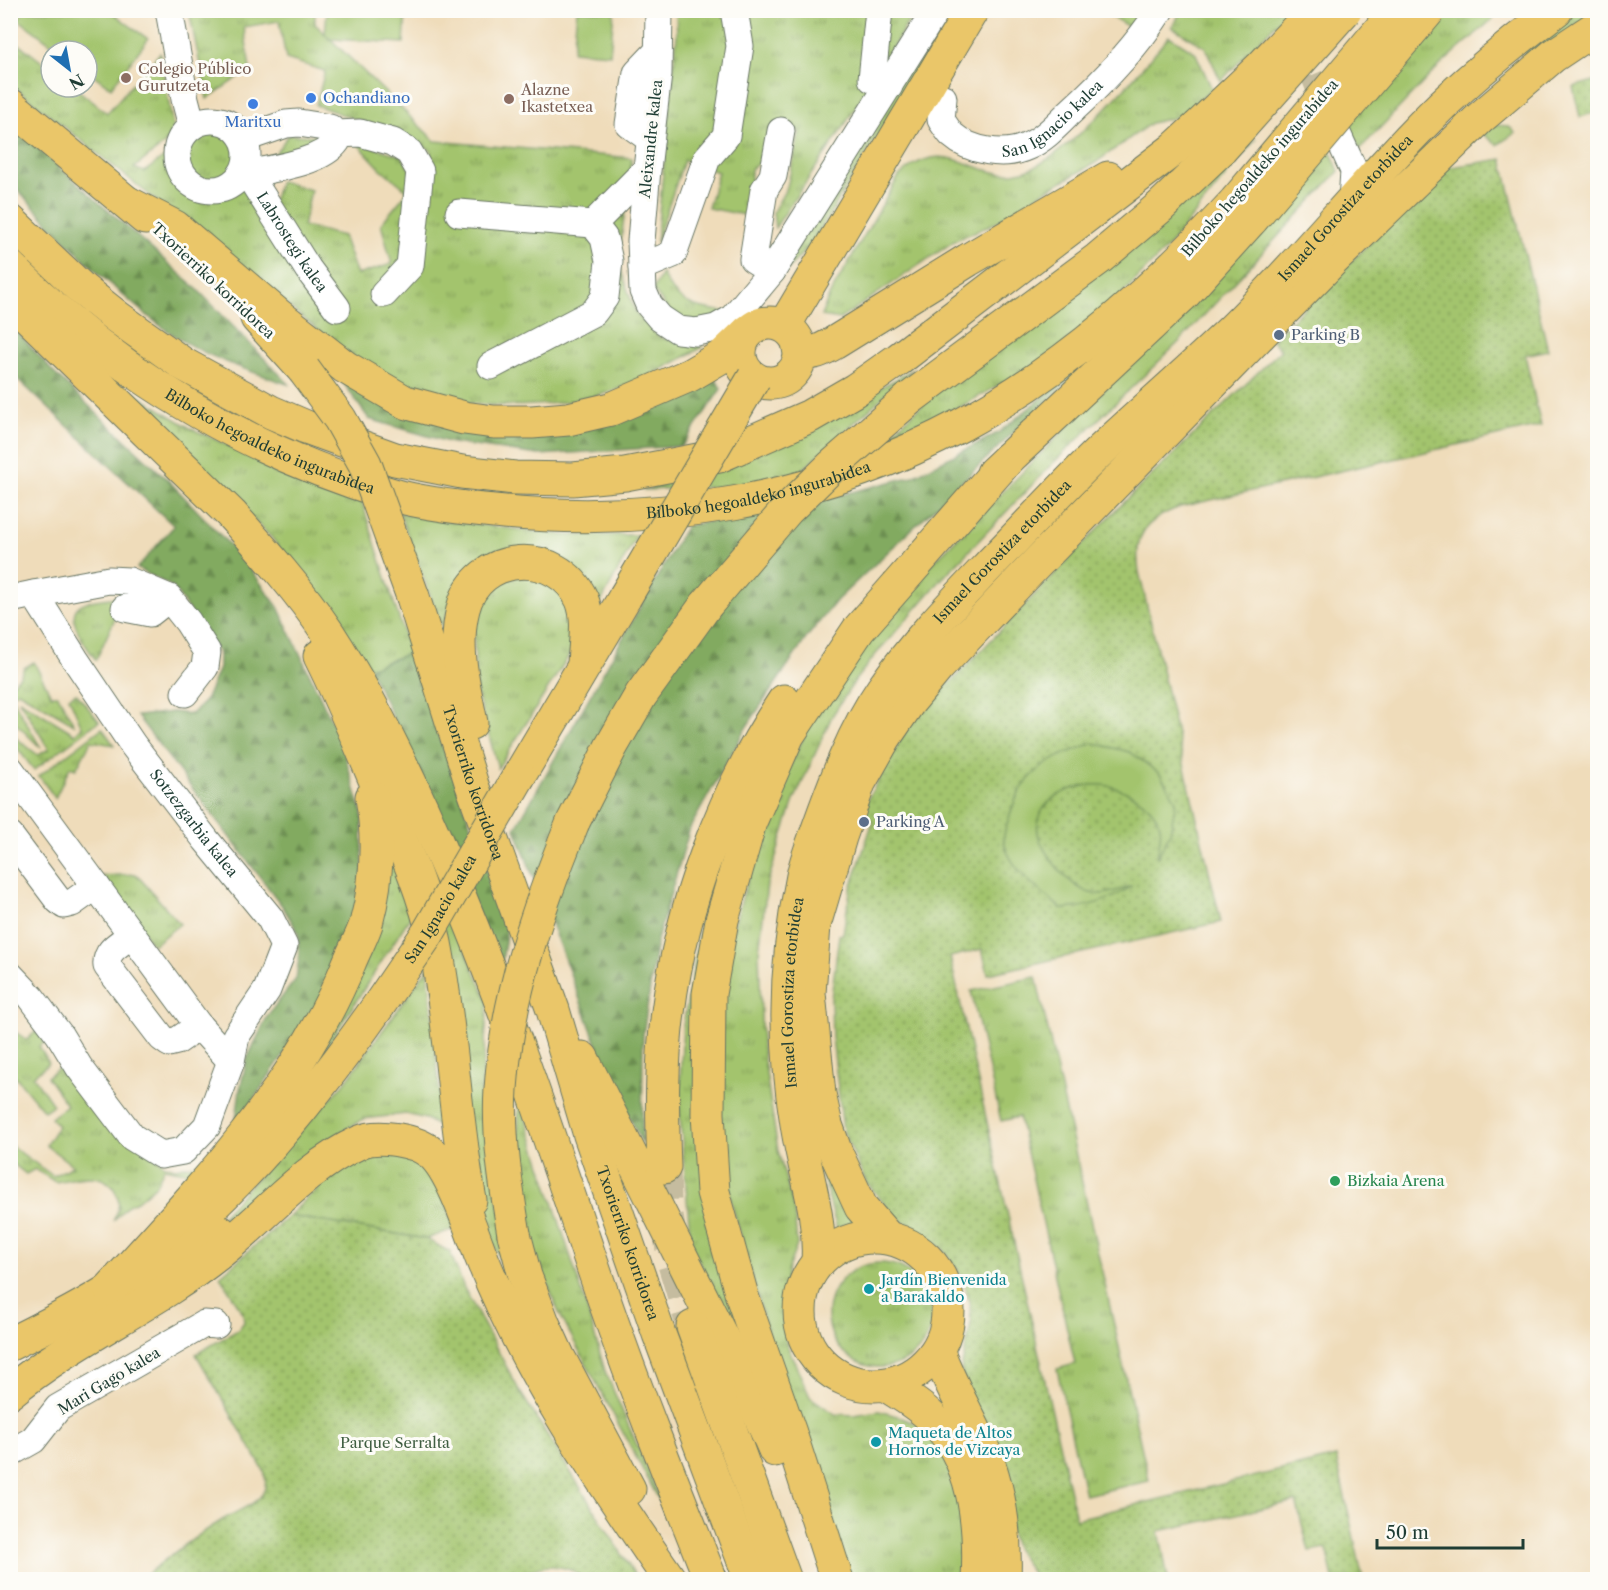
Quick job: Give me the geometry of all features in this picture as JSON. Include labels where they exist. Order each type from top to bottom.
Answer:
[{"type":"main road","points":[[748,331],[742,339],[740,350],[740,360],[744,369],[754,378],[771,383],[781,381],[790,375],[800,357],[792,337],[818,270],[972,10]]},
{"type":"main road","points":[[674,1580],[543,1323],[525,1276],[514,1234],[506,1182],[501,1141],[501,1091],[506,1039],[521,969],[536,915],[573,822],[611,747],[641,695],[706,605],[787,510],[831,466],[909,399],[1098,259],[1160,207],[1210,138],[1240,89],[1315,10]]},
{"type":"main road","points":[[1210,138],[1345,10]]},
{"type":"main road","name":"Bilboko hegoaldeko ingurabidea","points":[[10,267],[59,313],[107,353],[167,394],[238,435],[298,462],[394,496],[475,509],[541,516],[645,515],[711,508],[819,484],[897,455],[963,424],[1015,394],[1057,365],[1105,327],[1190,252],[1244,210],[1397,10]]},
{"type":"main road","points":[[664,1167],[662,1070],[668,1011],[682,935],[702,867],[728,803],[772,720],[802,675],[844,622],[903,560],[1185,293],[1244,210],[1429,10]]},
{"type":"main road","name":"Ismael Gorostiza etorbidea","points":[[819,1262],[820,1238],[809,1176],[797,1128],[789,1068],[786,1029],[787,987],[793,925],[804,871],[839,773],[860,728],[881,692],[961,594],[1094,457],[1230,332],[1442,105],[1522,35],[1556,10]]},
{"type":"main road","name":"Ismael Gorostiza etorbidea","points":[[888,1238],[861,1207],[836,1154],[826,1125],[819,1094],[809,993],[814,925],[840,837],[859,783],[885,737],[909,702],[938,668],[1054,545],[1331,262],[1480,118],[1552,56],[1598,26]]},
{"type":"main road","name":"Txorierriko korridorea","points":[[10,105],[128,202],[260,320],[304,370],[340,419],[365,464],[413,597],[472,785],[553,1010],[590,1135],[655,1323],[703,1457],[751,1580]]},
{"type":"main road","name":"Bilboko hegoaldeko ingurabidea","points":[[10,221],[83,290],[117,317],[183,364],[271,412],[394,459],[473,474],[515,478],[573,479],[625,474],[719,456],[810,416],[855,390],[916,347],[1174,149],[1210,138]]},
{"type":"main road","points":[[128,202],[176,227],[278,315],[345,367],[405,402],[464,418],[494,422],[532,422],[568,419],[610,409],[690,375],[724,355],[748,331],[765,323],[792,337],[805,353],[834,343],[968,260],[1112,176],[1174,149]]},
{"type":"main road","points":[[10,299],[197,480],[264,551],[321,624],[354,675],[393,748],[438,844],[494,980],[622,1347],[711,1580]]},
{"type":"main road","name":"San Ignacio kalea","points":[[10,1344],[97,1297],[185,1231],[255,1162],[318,1089],[428,933],[754,378]]},
{"type":"main road","points":[[837,1580],[790,1433],[742,1296],[713,1192],[708,1114],[708,994],[722,920],[750,822],[788,735],[859,628],[1008,459]]},
{"type":"main road","points":[[264,551],[320,657],[363,750],[417,880],[434,940],[443,985],[462,1156],[481,1254]]},
{"type":"main road","points":[[472,785],[475,760],[474,735],[459,657],[459,628],[469,591],[482,575],[497,567],[515,562],[534,563],[550,568],[563,576],[582,600],[587,638],[585,664]]},
{"type":"main road","points":[[10,1381],[97,1297],[211,1177],[287,1077],[318,1028],[342,981],[366,924],[373,888],[376,857],[375,820],[363,750]]},
{"type":"main road","points":[[553,1010],[594,1080],[753,1400],[828,1580]]},
{"type":"main road","points":[[10,1392],[43,1366],[169,1289],[219,1253],[273,1204],[326,1162],[362,1141],[402,1138],[431,1153],[448,1176],[493,1287],[522,1349],[559,1415],[670,1580]]},
{"type":"main road","points":[[97,1297],[273,1204]]},
{"type":"main road","points":[[863,1238],[888,1238],[911,1246],[930,1261],[943,1282],[949,1305],[947,1329],[938,1352],[924,1368],[906,1379],[886,1385],[864,1385],[842,1379],[823,1366],[809,1347],[801,1326],[800,1303],[806,1281],[819,1262],[838,1246],[863,1238]]},
{"type":"main road","points":[[693,1328],[785,1580]]},
{"type":"main road","points":[[938,1352],[947,1377],[991,1468],[1002,1512],[1005,1549],[1004,1580]]},
{"type":"main road","points":[[886,1385],[931,1417],[946,1434],[960,1456],[976,1514],[980,1549],[978,1580]]},
{"type":"street","points":[[169,10],[192,126]]},
{"type":"street","name":"Aleixandre kalea","points":[[659,10],[658,74],[641,241],[643,291],[649,305],[660,318],[678,330],[696,332],[716,328],[732,319],[772,271],[936,10]]},
{"type":"street","points":[[642,267],[673,254],[707,158],[726,136],[740,46],[734,10]]},
{"type":"street","points":[[879,10],[872,80],[889,86]]},
{"type":"street","name":"San Ignacio kalea","points":[[943,98],[941,120],[952,135],[983,150],[1003,151],[1024,148],[1046,136],[1089,94],[1140,41],[1160,10]]},
{"type":"street","points":[[215,120],[227,123],[237,129],[241,135],[248,155],[245,174],[224,188],[213,190],[202,189],[184,177],[179,167],[178,145],[186,131],[192,126],[203,121],[215,120]]},
{"type":"street","points":[[241,135],[251,136],[286,124],[299,123],[330,128],[336,134],[360,132],[393,142],[409,152],[420,171],[410,266],[384,294]]},
{"type":"street","points":[[772,271],[753,259],[764,190],[773,176],[781,131]]},
{"type":"street","points":[[1336,131],[1354,171],[1352,201]]},
{"type":"street","name":"Labrostegi kalea","points":[[336,134],[337,141],[323,154],[309,160],[245,174],[308,269],[337,308]]},
{"type":"street","points":[[593,224],[647,169]]},
{"type":"street","points":[[459,213],[593,224],[604,238],[609,261],[604,297],[594,312],[491,366]]},
{"type":"street","name":"Sotzezgarbia kalea","points":[[10,975],[38,1006],[132,1137],[161,1155],[183,1151],[207,1126],[231,1061],[236,1036],[267,990],[284,946],[270,918],[133,746],[75,659],[22,596],[109,580],[129,581],[169,598],[207,652],[205,667],[185,693]]},
{"type":"street","points":[[125,608],[150,613],[169,598]]},
{"type":"street","points":[[10,768],[20,802],[96,886],[199,1026],[231,1061]]},
{"type":"street","points":[[10,836],[64,905],[72,903],[96,886]]},
{"type":"street","points":[[132,935],[111,950],[106,958],[107,966],[162,1038],[169,1042],[177,1041],[199,1026]]},
{"type":"street","name":"Mari Gago kalea","points":[[10,1453],[33,1440],[58,1408],[204,1324],[216,1325]]},
{"type":"green space","points":[[577,10],[614,11],[610,54],[573,51]]},
{"type":"green space","points":[[1182,10],[1288,11],[1221,81],[1205,47],[1172,27]]},
{"type":"green space","points":[[24,11],[110,11],[148,39],[111,88],[99,79],[99,39],[45,39],[18,19]]},
{"type":"green space","points":[[189,11],[315,11],[315,24],[435,141],[632,158],[618,262],[636,314],[661,338],[703,347],[647,377],[611,391],[583,399],[553,403],[523,406],[463,402],[399,385],[347,353],[11,84],[10,37],[39,60],[39,99],[89,99],[107,113],[160,53],[173,127],[168,141],[134,168],[144,172],[174,150],[174,168],[186,187],[204,197],[223,197],[240,187],[272,204],[280,181],[311,190],[303,226],[343,236],[357,275],[392,264],[381,224],[408,191],[380,168],[356,142],[402,156],[413,176],[418,265],[431,150],[413,140],[316,105],[325,71],[286,59],[279,21],[244,27],[250,69],[207,99]]},
{"type":"green space","points":[[327,11],[406,11],[404,43],[330,39],[325,34]]},
{"type":"green space","points":[[676,11],[915,11],[844,126],[775,228],[773,212],[787,187],[800,131],[771,128],[768,156],[751,169],[750,216],[708,208],[718,172],[684,160],[656,243],[677,35]]},
{"type":"green space","points":[[943,11],[953,11],[812,243],[761,298]]},
{"type":"green space","points":[[1102,11],[1136,11],[1140,13],[1129,27]]},
{"type":"green space","points":[[1447,11],[1494,11],[1496,16],[1436,69],[1360,149],[1346,127],[1408,51]]},
{"type":"green space","points":[[1573,11],[1597,11],[1530,59],[1525,55],[1526,47]]},
{"type":"green space","points":[[1169,36],[1195,52],[1212,89],[1181,116],[1151,123],[1095,163],[1043,192],[999,221],[956,240],[840,319],[821,316],[829,296],[899,176],[917,163],[933,158],[948,158],[990,171],[1006,173],[1023,171],[1041,163],[1061,150],[1102,113]]},
{"type":"green space","points":[[1597,80],[1597,112],[1580,117],[1573,87]]},
{"type":"green space","points":[[10,124],[196,288],[290,385],[229,363],[185,343],[150,318],[108,282],[67,243],[11,182]]},
{"type":"green space","points":[[1494,125],[1509,126],[1515,133],[1497,145],[1483,134]]},
{"type":"green space","points":[[207,128],[217,128],[227,132],[235,140],[239,155],[235,170],[227,178],[217,182],[207,182],[197,178],[189,170],[185,160],[185,150],[189,140],[197,132]]},
{"type":"green space","points":[[288,135],[320,136],[319,144],[272,159]]},
{"type":"green space","points":[[1256,139],[1166,249],[1112,304],[1045,360],[947,414],[884,440],[939,390],[1135,243]]},
{"type":"green space","points":[[1328,146],[1339,171],[1178,343],[1051,465],[940,581],[877,653],[856,679],[832,716],[793,803],[767,884],[759,951],[762,1047],[778,1151],[794,1209],[797,1245],[787,1271],[784,1304],[786,1343],[810,1397],[835,1414],[854,1415],[879,1411],[930,1429],[960,1488],[970,1579],[850,1579],[776,1363],[731,1201],[719,1124],[723,962],[768,812],[817,709],[916,580],[1160,333]]},
{"type":"green space","points":[[1502,159],[1548,350],[1525,355],[1541,426],[1180,507],[1158,517],[1144,530],[1140,539],[1139,572],[1221,922],[988,974],[982,949],[950,957],[1076,1519],[1336,1457],[1363,1579],[1333,1579],[1326,1548],[1309,1551],[1296,1501],[1159,1531],[1168,1579],[1036,1579],[1015,1548],[961,1370],[971,1324],[970,1305],[965,1285],[958,1270],[943,1249],[895,1216],[866,1182],[843,1130],[832,1037],[831,999],[839,935],[843,934],[850,891],[873,821],[859,815],[915,714],[953,680],[1114,512],[1281,350],[1272,340],[1445,168]]},
{"type":"green space","points":[[662,273],[675,293],[690,304],[732,313],[696,323],[675,319],[653,290]]},
{"type":"green space","points":[[10,324],[55,374],[168,480],[243,559],[278,607],[340,739],[362,813],[363,892],[334,979],[235,1127],[247,1059],[268,1015],[296,979],[299,958],[298,932],[283,907],[137,716],[173,712],[192,714],[205,701],[219,668],[219,654],[173,587],[137,568],[174,526],[11,373]]},
{"type":"green space","points":[[1100,351],[837,600],[807,637],[747,726],[690,828],[657,940],[643,1035],[642,1143],[606,1068],[515,829],[686,526],[814,502],[913,476],[998,433]]},
{"type":"green space","points":[[915,368],[794,477],[716,487],[643,490],[731,466],[829,417]]},
{"type":"green space","points":[[712,371],[721,389],[682,446],[539,455],[452,443],[369,419],[342,381],[496,434]]},
{"type":"green space","points":[[110,378],[190,428],[264,462],[360,496],[410,653],[369,668],[272,538]]},
{"type":"green space","points":[[399,512],[430,519],[565,535],[637,535],[600,604],[562,563],[454,594],[442,627]]},
{"type":"green space","points":[[510,575],[540,576],[570,602],[575,646],[498,768],[476,690],[473,604]]},
{"type":"green space","points":[[117,597],[122,603],[96,660],[75,625],[75,610],[88,602]]},
{"type":"green space","points":[[410,653],[507,928],[501,968],[399,730],[369,668]]},
{"type":"green space","points":[[34,662],[51,695],[58,695],[74,724],[18,691],[11,696],[11,686],[24,668]]},
{"type":"green space","points":[[76,693],[99,721],[34,770],[11,740],[11,734],[38,755],[49,749],[19,700],[75,734],[82,727],[69,697]]},
{"type":"green space","points":[[11,696],[41,748],[11,719]]},
{"type":"green space","points":[[102,728],[114,745],[91,741],[76,769],[70,767],[55,798],[39,776]]},
{"type":"green space","points":[[1093,743],[1130,752],[1160,774],[1176,801],[1170,833],[1157,858],[1160,826],[1152,810],[1138,798],[1113,787],[1089,785],[1068,790],[1050,801],[1039,818],[1038,833],[1048,856],[1063,874],[1080,889],[1095,894],[1132,886],[1116,896],[1099,902],[1062,909],[1018,869],[1007,850],[1004,840],[1005,832],[1015,802],[1030,778],[1051,761]]},
{"type":"green space","points":[[401,806],[488,1001],[481,1095],[490,1164],[524,1313],[480,1213]]},
{"type":"green space","points":[[388,846],[414,911],[308,1076]]},
{"type":"green space","points":[[726,848],[697,1033],[741,1340],[691,1246],[679,1104],[683,1026],[699,936]]},
{"type":"green space","points":[[136,874],[180,924],[153,945],[103,876]]},
{"type":"green space","points":[[428,968],[443,1129],[426,1119],[406,1114],[363,1119],[328,1140],[279,1182],[215,1223],[344,1084]]},
{"type":"green space","points":[[1036,977],[1149,1481],[1085,1495],[1057,1369],[1075,1364],[1019,1117],[1001,1121],[971,991]]},
{"type":"green space","points":[[11,1029],[27,1040],[36,1031],[45,1042],[39,1047],[49,1063],[33,1076],[53,1105],[44,1111],[11,1071]]},
{"type":"green space","points":[[63,1065],[164,1165],[175,1168],[204,1162],[202,1175],[164,1168],[156,1185],[137,1201],[128,1205],[113,1221],[119,1204],[116,1193],[105,1180],[89,1177],[55,1182],[35,1169],[26,1174],[11,1162],[10,1145],[53,1176],[73,1166],[46,1145],[58,1126],[51,1118],[67,1105],[47,1077]]},
{"type":"green space","points":[[519,1097],[605,1371],[668,1517],[559,1313],[532,1245],[517,1180]]},
{"type":"green space","points":[[818,1133],[855,1224],[843,1225],[837,1229],[823,1176]]},
{"type":"green space","points":[[384,1147],[413,1155],[444,1195],[454,1229],[426,1239],[289,1216],[349,1157]]},
{"type":"green space","name":"Parque Serralta","points":[[289,1216],[426,1239],[450,1252],[464,1288],[519,1390],[635,1575],[619,1580],[595,1581],[586,1579],[568,1569],[546,1566],[533,1569],[515,1580],[142,1579],[192,1540],[256,1501],[264,1490],[266,1482],[264,1471],[196,1354],[238,1330],[244,1322],[243,1313],[220,1276]]},
{"type":"green space","points":[[880,1263],[900,1267],[917,1278],[928,1295],[932,1315],[928,1335],[917,1352],[900,1363],[880,1367],[860,1363],[843,1352],[832,1335],[828,1315],[832,1295],[843,1278],[860,1267]]},
{"type":"tunnel","points":[[1303,35],[1308,60],[1329,112]]},
{"type":"tunnel","points":[[664,1167],[665,1201],[674,1264],[693,1327]]},
{"type":"place","name":"Colegio Público Gurutzeta","points":[[126,78]]},
{"type":"place","name":"Ochandiano","points":[[311,98]]},
{"type":"place","name":"Alazne Ikastetxea","points":[[509,99]]},
{"type":"place","name":"Maritxu","points":[[253,104]]},
{"type":"place","name":"Parking B","points":[[1279,335]]},
{"type":"place","name":"Parking A","points":[[864,822]]},
{"type":"place","name":"Bizkaia Arena","points":[[1335,1181]]},
{"type":"place","name":"Jardín Bienvenida a Barakaldo","points":[[869,1289]]},
{"type":"place","name":"Maqueta de Altos Hornos de Vizcaya","points":[[876,1442]]}]
